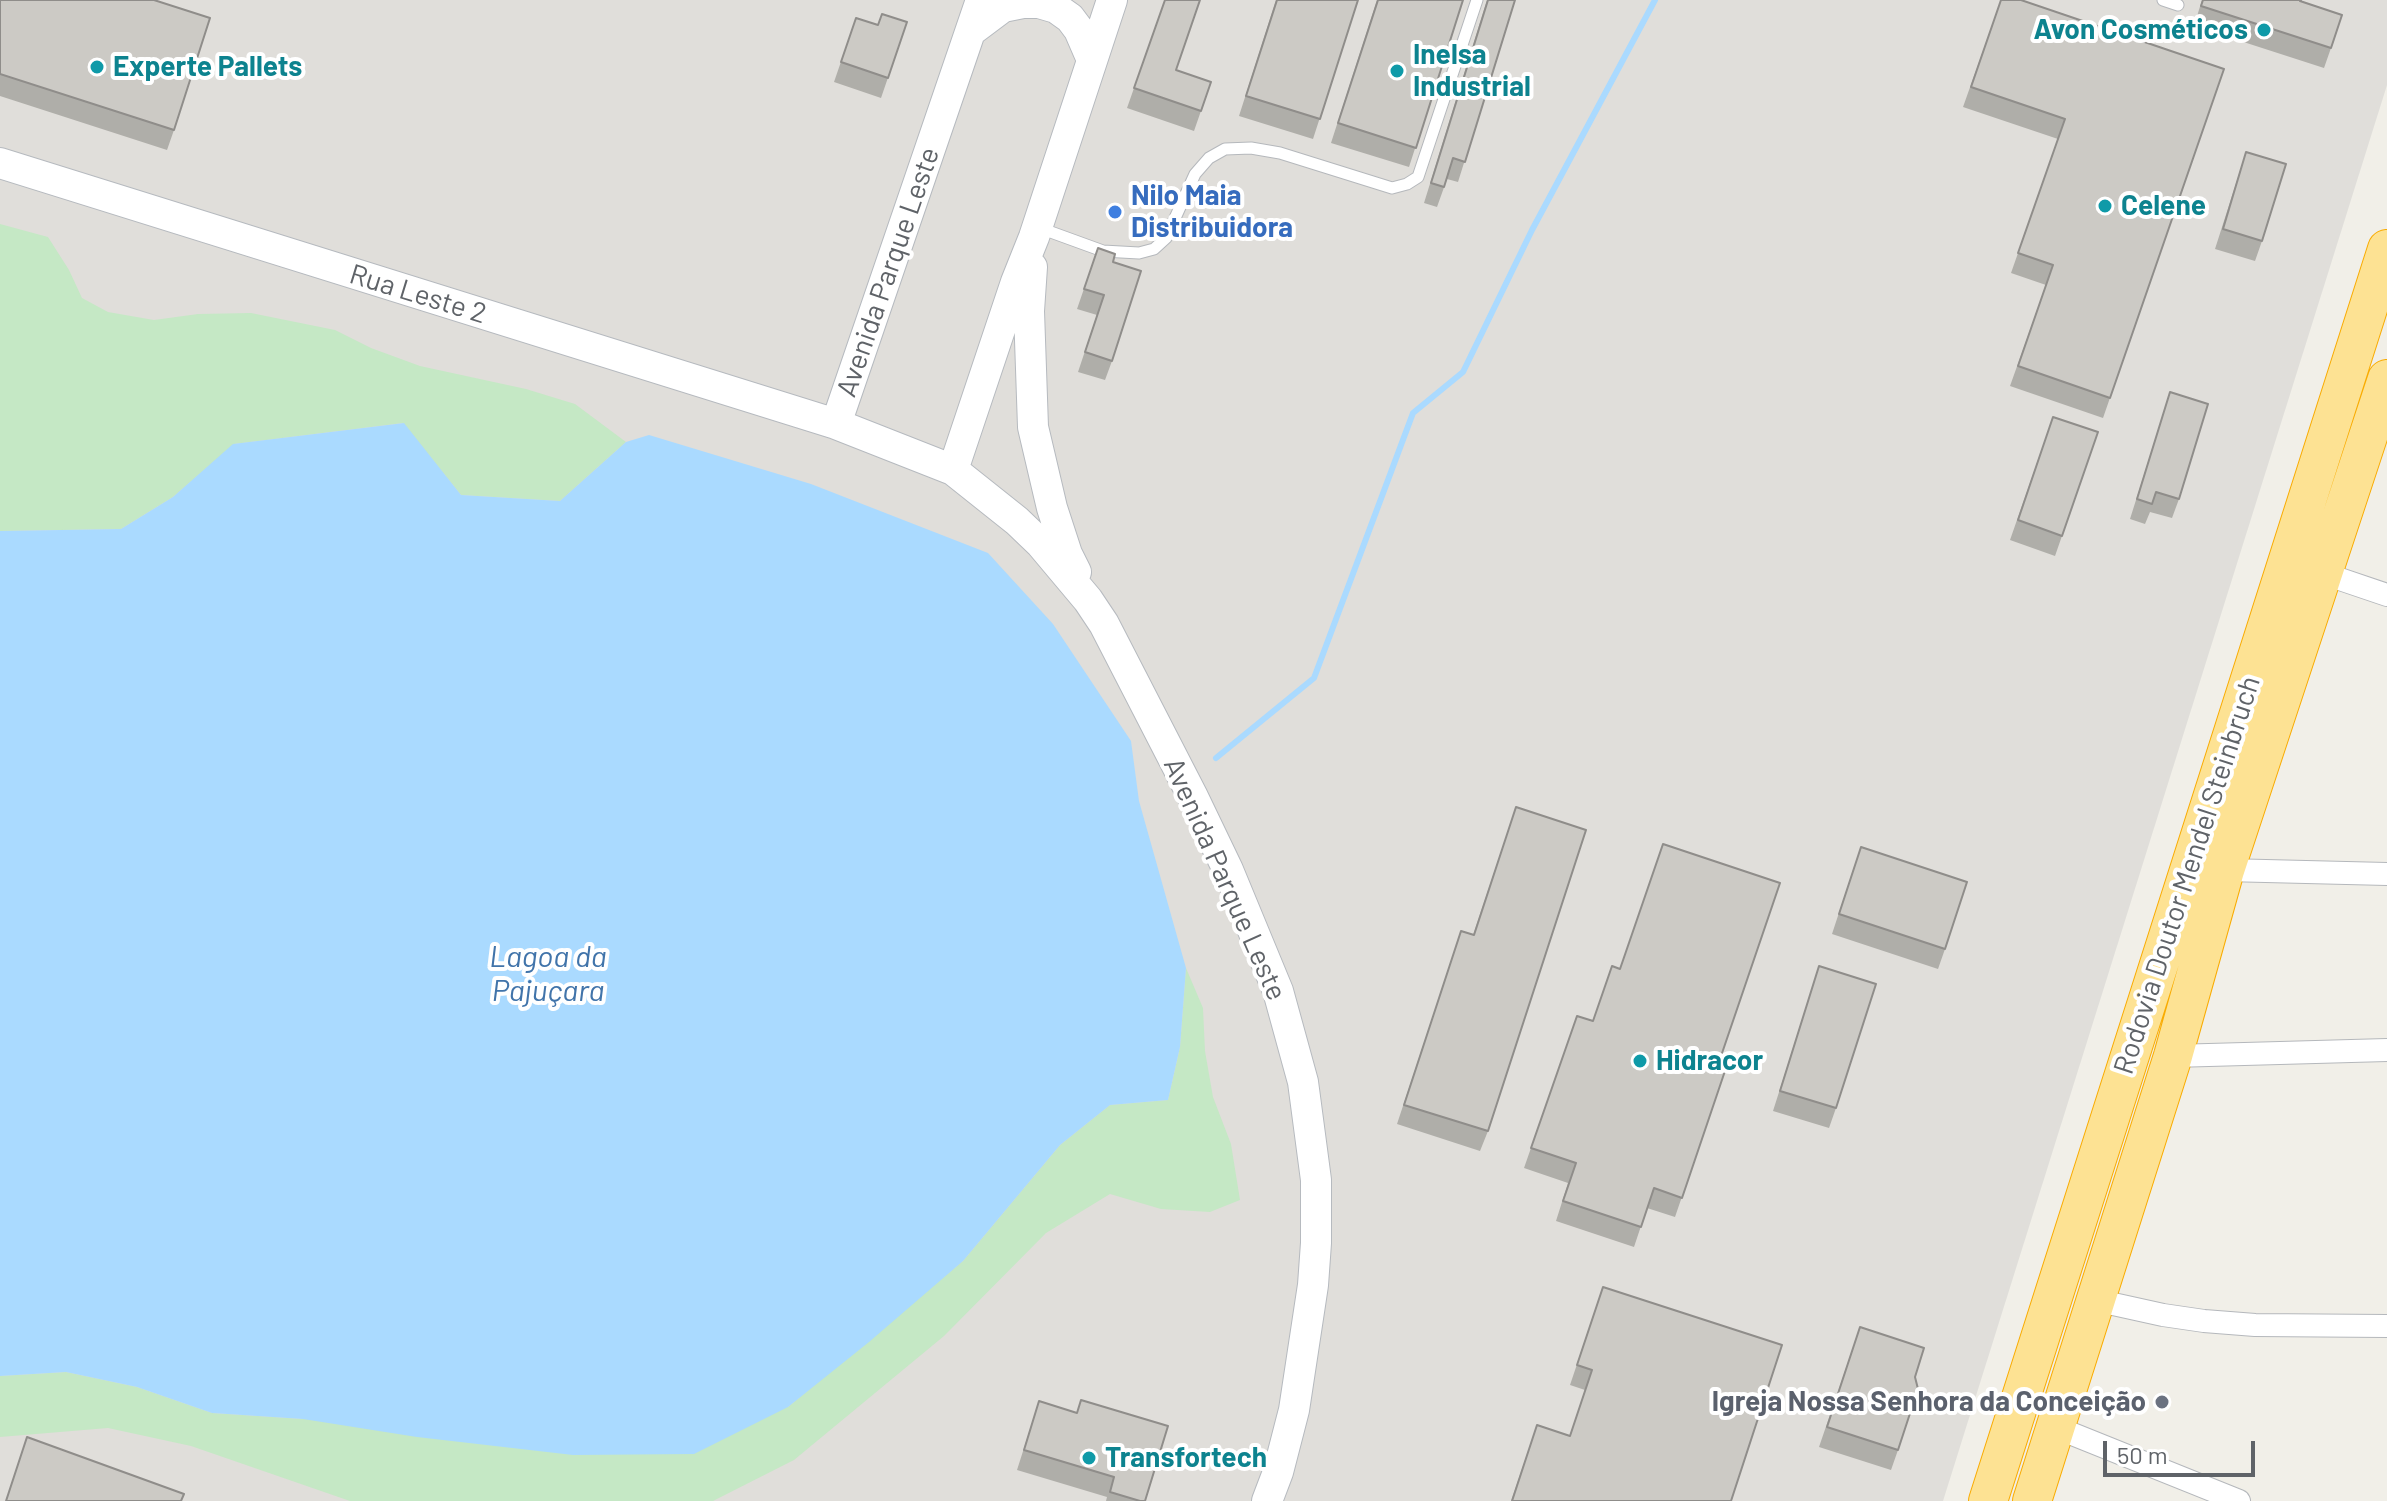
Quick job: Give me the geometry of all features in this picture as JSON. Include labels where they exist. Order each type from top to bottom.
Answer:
[{"type":"highway","name":"Rodovia Doutor Mendel Steinbruch","points":[[1988,1501],[2387,249]]},
{"type":"highway","name":"Rodovia Doutor Mendel Steinbruch","points":[[2032,1501],[2173,1056],[2225,870],[2387,379]]},
{"type":"street","name":"Avenida Parque Leste","points":[[981,0],[836,424],[953,470],[1041,544],[1088,600],[1122,659],[1228,870],[1278,991],[1303,1082],[1316,1180],[1316,1243],[1313,1285],[1294,1410],[1267,1501]]},
{"type":"street","points":[[953,470],[1112,0]]},
{"type":"street","points":[[971,31],[1003,7],[1039,3],[1056,8],[1070,18],[1079,30],[1092,60]]},
{"type":"street","name":"Rua Leste 2","points":[[0,163],[836,424]]},
{"type":"street","points":[[1035,232],[1029,311],[1033,427],[1052,508],[1067,554],[1088,600]]},
{"type":"street","points":[[2322,573],[2387,595]]},
{"type":"street","points":[[2225,870],[2387,874]]},
{"type":"street","points":[[2173,1056],[2387,1050]]},
{"type":"street","points":[[2095,1300],[2204,1321],[2255,1325],[2387,1326]]},
{"type":"street","points":[[2055,1427],[2239,1501]]},
{"type":"lane","points":[[1035,232],[1103,251],[1139,253],[1154,249],[1166,238],[1195,174],[1209,158],[1225,149],[1251,148],[1280,153],[1392,188],[1407,184],[1418,177],[1477,0]]},
{"type":"lane","points":[[2163,0],[2178,5]]},
{"type":"shaded area","points":[[0,0],[2387,0],[2387,85],[1943,1501],[0,1501]]},
{"type":"green space","points":[[0,224],[48,237],[82,298],[108,312],[154,320],[198,314],[251,313],[335,330],[371,348],[420,366],[526,389],[575,404],[626,442],[560,501],[461,495],[403,423],[234,444],[173,497],[121,529],[0,531]]},
{"type":"green space","points":[[1186,968],[1203,1008],[1205,1051],[1213,1097],[1231,1144],[1240,1200],[1210,1212],[1161,1209],[1110,1194],[1046,1233],[944,1336],[794,1460],[713,1501],[350,1501],[191,1446],[108,1428],[0,1437],[0,1376],[66,1372],[137,1387],[212,1413],[303,1419],[788,1407],[963,1261],[1060,1145],[1110,1105],[1168,1100],[1180,1047]]},
{"type":"water","name":"Lagoa da Pajuçara","points":[[404,423],[461,495],[560,501],[626,442],[649,435],[811,484],[988,553],[1053,624],[1131,741],[1139,801],[1186,968],[1180,1047],[1168,1100],[1110,1105],[1060,1145],[963,1261],[869,1342],[788,1407],[694,1454],[573,1455],[417,1437],[303,1419],[212,1413],[137,1387],[66,1372],[0,1376],[0,531],[121,529],[173,497],[233,444]]},
{"type":"building","name":"Experte Pallets","points":[[0,0],[154,0],[210,18],[174,130],[0,74]]},
{"type":"building","points":[[1165,0],[1200,0],[1176,70],[1211,82],[1201,111],[1134,88]]},
{"type":"building","name":"Inelsa Industrial","points":[[1277,0],[1358,0],[1320,119],[1246,96]]},
{"type":"building","name":"Inelsa Industrial","points":[[1378,0],[1463,0],[1416,148],[1338,123]]},
{"type":"building","name":"Inelsa Industrial","points":[[1488,0],[1515,0],[1465,162],[1453,158],[1444,187],[1431,183]]},
{"type":"building","name":"Celene","points":[[2001,0],[2021,0],[2224,69],[2110,398],[2018,366],[2053,265],[2018,253],[2065,119],[1971,87]]},
{"type":"building","points":[[2203,0],[2301,0],[2342,15],[2331,48],[2201,6]]},
{"type":"building","points":[[882,14],[907,22],[888,78],[841,62],[856,18],[878,25]]},
{"type":"building","points":[[2246,152],[2286,164],[2262,241],[2223,229]]},
{"type":"building","points":[[1098,248],[1115,254],[1113,262],[1141,271],[1112,361],[1085,352],[1104,295],[1084,289]]},
{"type":"building","points":[[2170,392],[2208,404],[2179,499],[2156,492],[2152,504],[2137,499]]},
{"type":"building","points":[[2053,417],[2098,432],[2062,536],[2018,520]]},
{"type":"building","points":[[1516,807],[1586,830],[1488,1131],[1404,1105],[1461,931],[1474,935]]},
{"type":"building","name":"Hidracor","points":[[1663,844],[1780,883],[1719,1062],[1727,1065],[1682,1198],[1654,1188],[1641,1227],[1563,1201],[1576,1163],[1531,1148],[1577,1016],[1593,1021],[1612,966],[1620,969]]},
{"type":"building","points":[[1861,847],[1967,882],[1945,949],[1839,914]]},
{"type":"building","name":"Hidracor","points":[[1819,966],[1876,984],[1836,1108],[1780,1091]]},
{"type":"building","points":[[1603,1287],[1782,1345],[1731,1501],[1512,1501],[1537,1425],[1570,1436],[1592,1370],[1577,1365]]},
{"type":"building","points":[[1860,1327],[1924,1348],[1915,1377],[1918,1389],[1898,1450],[1827,1427]]},
{"type":"building","name":"Transfortech","points":[[1081,1400],[1168,1426],[1145,1501],[1110,1492],[1114,1477],[1024,1450],[1039,1401],[1077,1413]]},
{"type":"building","points":[[27,1437],[184,1494],[181,1501],[6,1501]]},
{"type":"waterway","points":[[1216,758],[1314,678],[1413,413],[1463,372],[1532,230],[1655,0]]},
{"type":"place","name":"Avon Cosméticos","points":[[2264,30]]},
{"type":"place","name":"Experte Pallets","points":[[97,67]]},
{"type":"place","name":"Inelsa Industrial","points":[[1397,71]]},
{"type":"place","name":"Celene","points":[[2105,206]]},
{"type":"place","name":"Nilo Maia Distribuidora","points":[[1115,212]]},
{"type":"place","name":"Hidracor","points":[[1640,1061]]},
{"type":"place","name":"Igreja Nossa Senhora da Conceição","points":[[2162,1402]]},
{"type":"place","name":"Transfortech","points":[[1089,1458]]}]
